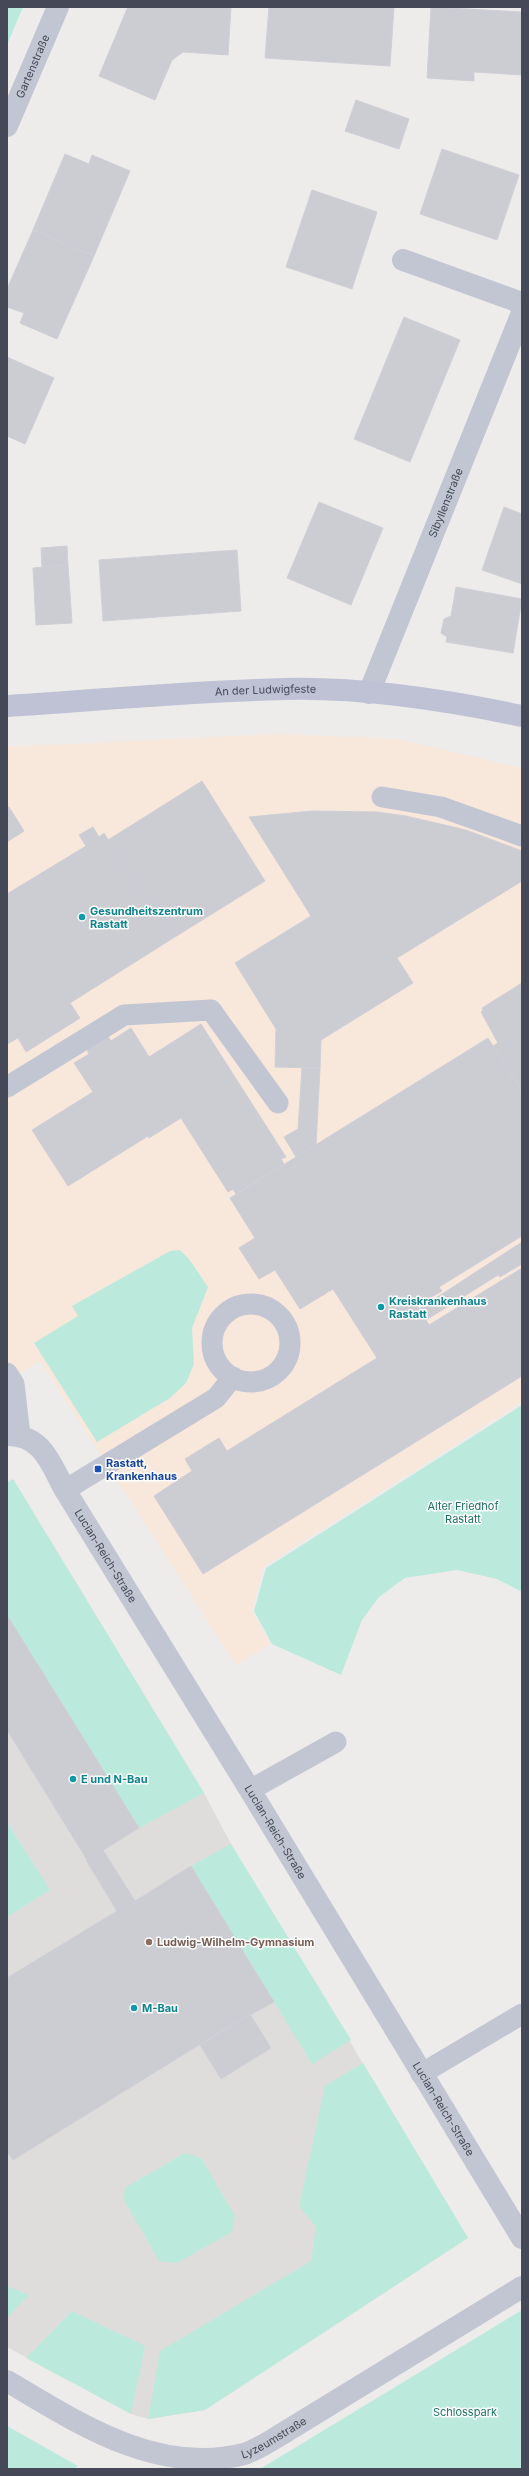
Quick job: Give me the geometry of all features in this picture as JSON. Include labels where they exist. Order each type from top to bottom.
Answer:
[{"type":"street","name":"Gartenstraße","points":[[7,126],[58,7]]},
{"type":"street","points":[[403,260],[522,303]]},
{"type":"street","name":"Sibyllenstraße","points":[[369,693],[522,312]]},
{"type":"street","name":"An der Ludwigfeste","points":[[7,706],[286,689],[369,693],[461,703],[522,716]]},
{"type":"street","name":"Lucian-Reich-Straße","points":[[13,1435],[43,1449],[65,1490],[250,1790],[421,2074],[522,2238]]},
{"type":"street","name":"Lyzeumstraße","points":[[7,2381],[99,2436],[132,2449],[157,2456],[214,2460],[245,2453],[277,2437],[522,2287]]},
{"type":"lane","points":[[382,797],[441,807],[522,836]]},
{"type":"lane","points":[[7,1087],[124,1015],[211,1010],[278,1103]]},
{"type":"lane","points":[[7,1373],[14,1384],[13,1435]]},
{"type":"lane","points":[[65,1490],[216,1398],[233,1377]]},
{"type":"lane","points":[[250,1790],[336,1742]]},
{"type":"lane","points":[[421,2074],[515,2019]]},
{"type":"shaded area","points":[[277,734],[398,739],[522,768],[522,1402],[263,1567],[252,1611],[270,1644],[236,1665],[40,1361],[7,1381],[7,747]]},
{"type":"shaded area","name":"Ludwig-Wilhelm-Gymnasium","points":[[13,1479],[204,1793],[231,1844],[468,2238],[205,2410],[148,2419],[131,2414],[7,2347],[7,1483]]},
{"type":"green space","points":[[7,7],[23,7],[7,45]]},
{"type":"green space","points":[[180,1250],[189,1259],[208,1287],[192,1328],[194,1364],[186,1383],[170,1398],[97,1442],[34,1343],[78,1316],[72,1306],[170,1251]]},
{"type":"green space","name":"Alter Friedhof Rastatt","points":[[522,1405],[522,1592],[497,1579],[457,1570],[405,1578],[379,1597],[362,1620],[341,1675],[272,1644],[254,1611],[266,1568]]},
{"type":"green space","points":[[13,1479],[204,1793],[139,1828],[7,1615],[7,1483]]},
{"type":"green space","points":[[7,1822],[50,1890],[7,1917]]},
{"type":"green space","points":[[231,1844],[351,2040],[312,2064],[191,1866]]},
{"type":"green space","points":[[363,2063],[468,2238],[205,2410],[148,2419],[160,2351],[311,2261],[316,2227],[299,2206],[325,2086]]},
{"type":"green space","points":[[185,2153],[201,2158],[235,2216],[232,2232],[177,2263],[159,2261],[123,2198],[126,2187]]},
{"type":"green space","points":[[7,2286],[29,2295],[7,2318]]},
{"type":"green space","name":"Schlosspark","points":[[522,2310],[522,2469],[260,2469]]},
{"type":"green space","points":[[72,2311],[145,2346],[131,2414],[26,2358]]},
{"type":"green space","points":[[7,2426],[78,2466],[73,2469],[7,2469]]},
{"type":"building","points":[[129,7],[231,7],[228,55],[183,52],[172,60],[155,100],[99,76]]},
{"type":"building","points":[[269,7],[394,7],[390,66],[265,58]]},
{"type":"building","points":[[431,7],[522,12],[522,75],[474,72],[474,81],[427,78]]},
{"type":"building","points":[[356,100],[409,119],[399,149],[345,131]]},
{"type":"building","points":[[442,149],[519,175],[497,240],[420,214]]},
{"type":"building","points":[[65,154],[89,164],[92,155],[130,171],[94,256],[33,230]]},
{"type":"building","points":[[312,190],[377,212],[352,289],[286,267]]},
{"type":"building","points":[[33,230],[94,256],[57,339],[20,323],[24,313],[7,307],[7,289]]},
{"type":"building","points":[[404,317],[460,340],[410,462],[354,439]]},
{"type":"building","points":[[7,357],[54,378],[25,444],[7,436]]},
{"type":"building","points":[[319,502],[383,528],[351,605],[287,578]]},
{"type":"building","points":[[504,507],[522,514],[522,584],[482,570]]},
{"type":"building","points":[[67,546],[68,565],[42,567],[41,548]]},
{"type":"building","points":[[237,550],[241,611],[103,621],[99,560]]},
{"type":"building","points":[[68,565],[72,623],[36,625],[33,568]]},
{"type":"building","points":[[456,587],[522,599],[513,653],[446,642],[447,637],[441,633],[444,619],[451,616]]},
{"type":"building","points":[[202,781],[265,881],[170,940],[108,840]]},
{"type":"building","points":[[9,807],[24,831],[7,842],[7,808]]},
{"type":"building","points":[[312,811],[377,812],[406,816],[466,830],[522,851],[522,881],[397,958],[413,983],[321,1040],[320,1068],[275,1067],[276,1029],[235,963],[311,916],[249,817]]},
{"type":"building","name":"Gesundheitszentrum Rastatt","points":[[93,827],[99,837],[104,833],[170,940],[70,1003],[80,1018],[26,1052],[18,1038],[7,1044],[7,894],[86,846],[79,835]]},
{"type":"building","points":[[522,983],[522,1091],[493,1046],[498,1043],[481,1012],[483,1010],[482,1008]]},
{"type":"building","points":[[201,1024],[286,1157],[281,1159],[284,1164],[236,1194],[233,1189],[228,1192],[181,1118],[149,1138],[148,1136],[68,1186],[32,1130],[93,1092],[74,1063],[89,1054],[86,1048],[107,1035],[111,1041],[131,1028],[149,1057]]},
{"type":"building","name":"Kreiskrankenhaus Rastatt","points":[[488,1038],[522,1091],[522,1236],[439,1287],[442,1291],[417,1305],[429,1325],[522,1268],[522,1376],[203,1574],[154,1496],[192,1471],[185,1459],[219,1438],[227,1451],[377,1358],[333,1289],[300,1309],[275,1270],[259,1279],[239,1248],[255,1238],[230,1198]]},
{"type":"building","points":[[302,1068],[320,1068],[316,1145],[296,1157],[284,1137],[298,1129]]},
{"type":"building","points":[[522,1242],[522,1264],[500,1277],[498,1275],[426,1320],[419,1309]]},
{"type":"building","name":"E und N-Bau","points":[[7,1615],[139,1828],[87,1860],[7,1730]]},
{"type":"building","name":"M-Bau","points":[[103,1850],[135,1901],[191,1866],[274,2002],[228,2027],[13,2160],[7,2151],[7,1978],[117,1911],[86,1860]]},
{"type":"building","points":[[250,2014],[271,2048],[221,2079],[200,2045]]},
{"type":"place","name":"Gesundheitszentrum Rastatt","points":[[82,917]]},
{"type":"place","name":"Kreiskrankenhaus Rastatt","points":[[381,1307]]},
{"type":"place","name":"Rastatt, Krankenhaus","points":[[98,1469]]},
{"type":"place","name":"E und N-Bau","points":[[73,1779]]},
{"type":"place","name":"Ludwig-Wilhelm-Gymnasium","points":[[149,1942]]},
{"type":"place","name":"M-Bau","points":[[134,2008]]}]
